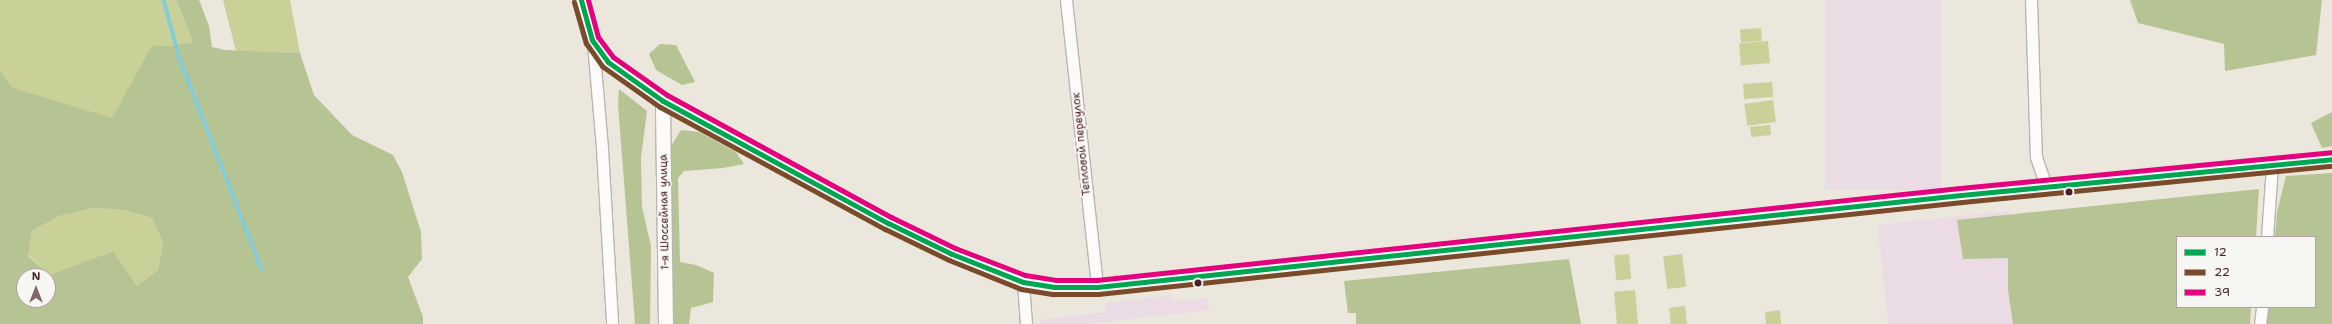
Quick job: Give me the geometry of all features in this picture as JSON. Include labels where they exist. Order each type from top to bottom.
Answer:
[{"type":"main road","points":[[581,0],[592,40],[608,62],[663,101]]},
{"type":"street","name":"Тепловой переулок","points":[[1066,0],[1097,287]]},
{"type":"street","points":[[2031,0],[2036,157],[2043,177],[2044,187]]},
{"type":"street","points":[[592,40],[612,324]]},
{"type":"street","points":[[663,101],[888,223],[982,268],[1023,282],[1055,287],[1097,287],[2044,187],[2332,159]]},
{"type":"street","name":"1-я Шоссейная улица","points":[[663,101],[666,324]]},
{"type":"street","points":[[2267,236],[2272,165]]},
{"type":"street","points":[[1023,282],[1026,324]]},
{"type":"street","points":[[2260,324],[2262,308]]},
{"type":"shaded area","points":[[1825,0],[1941,0],[1941,190],[1825,190]]},
{"type":"shaded area","points":[[2009,211],[2021,324],[1888,324],[1878,225]]},
{"type":"shaded area","points":[[1171,295],[1172,302],[1208,298],[1209,310],[1088,324],[1041,324],[1040,320],[1106,312],[1105,303]]},
{"type":"green space","points":[[0,0],[176,0],[193,42],[170,46],[152,45],[112,119],[13,88],[0,71]]},
{"type":"green space","points":[[176,0],[199,0],[209,26],[212,47],[225,50],[300,53],[314,95],[352,135],[393,155],[402,172],[421,232],[422,259],[408,277],[423,317],[423,324],[0,324],[0,71],[13,88],[112,118],[152,45],[170,46],[193,42]],"holes":[[[94,208],[124,210],[152,218],[163,243],[158,270],[137,286],[113,251],[56,272],[56,308],[16,308],[16,268],[41,268],[28,256],[32,231],[59,216]]]},
{"type":"green space","points":[[223,0],[290,0],[300,53],[236,51]]},
{"type":"green space","points":[[2130,0],[2322,0],[2316,55],[2225,71],[2224,44],[2138,23]]},
{"type":"green space","points":[[1761,28],[1762,41],[1741,42],[1740,29]]},
{"type":"green space","points":[[1768,41],[1770,63],[1741,65],[1739,44]]},
{"type":"green space","points":[[660,44],[676,45],[695,82],[682,85],[656,70],[649,54]]},
{"type":"green space","points":[[1772,82],[1773,97],[1744,99],[1743,84]]},
{"type":"green space","points":[[619,89],[647,111],[641,158],[642,207],[651,246],[650,324],[635,324],[618,104]]},
{"type":"green space","points":[[1773,100],[1776,122],[1747,126],[1744,104]]},
{"type":"green space","points":[[2332,112],[2332,146],[2322,148],[2311,123]]},
{"type":"green space","points":[[1770,125],[1771,135],[1751,137],[1750,127]]},
{"type":"green space","points":[[681,130],[699,132],[736,152],[744,164],[723,168],[684,171],[678,178],[680,262],[696,265],[714,273],[713,302],[691,308],[689,324],[672,324],[671,146]]},
{"type":"green space","points":[[2332,173],[2332,324],[2266,324],[2268,308],[2316,308],[2316,236],[2275,236],[2277,212],[2286,176]]},
{"type":"green space","points":[[2259,189],[2256,236],[2176,236],[2176,308],[2251,308],[2250,324],[2013,324],[2008,290],[2008,258],[1963,259],[1957,220]]},
{"type":"green space","points":[[94,208],[124,210],[152,218],[163,243],[158,270],[137,286],[113,251],[56,272],[56,268],[42,268],[28,255],[32,231],[59,216]]},
{"type":"green space","points":[[1629,254],[1631,279],[1616,280],[1614,255]]},
{"type":"green space","points":[[1682,254],[1686,287],[1667,289],[1663,256]]},
{"type":"green space","points":[[1569,259],[1581,324],[1356,324],[1356,313],[1348,313],[1344,281]]},
{"type":"green space","points":[[1635,290],[1638,324],[1617,324],[1614,292]]},
{"type":"green space","points":[[1685,306],[1687,324],[1671,324],[1669,308]]},
{"type":"green space","points":[[1780,310],[1781,324],[1766,324],[1765,312]]},
{"type":"waterway","points":[[164,0],[180,59],[262,269]]},
{"type":"transit line","name":"12","points":[[581,0],[592,40],[608,62],[663,101],[888,223],[952,254],[1023,282],[1055,287],[1097,287],[1961,195],[2332,159]]},
{"type":"transit line","name":"39","points":[[588,0],[598,37],[613,57],[667,95],[891,217],[955,248],[1025,275],[1056,280],[1097,280],[1960,188],[2331,152]]},
{"type":"transit line","name":"22","points":[[574,2],[586,43],[602,66],[660,107],[885,229],[949,260],[1021,289],[1054,294],[1098,294],[1962,202],[2332,166]]}]
